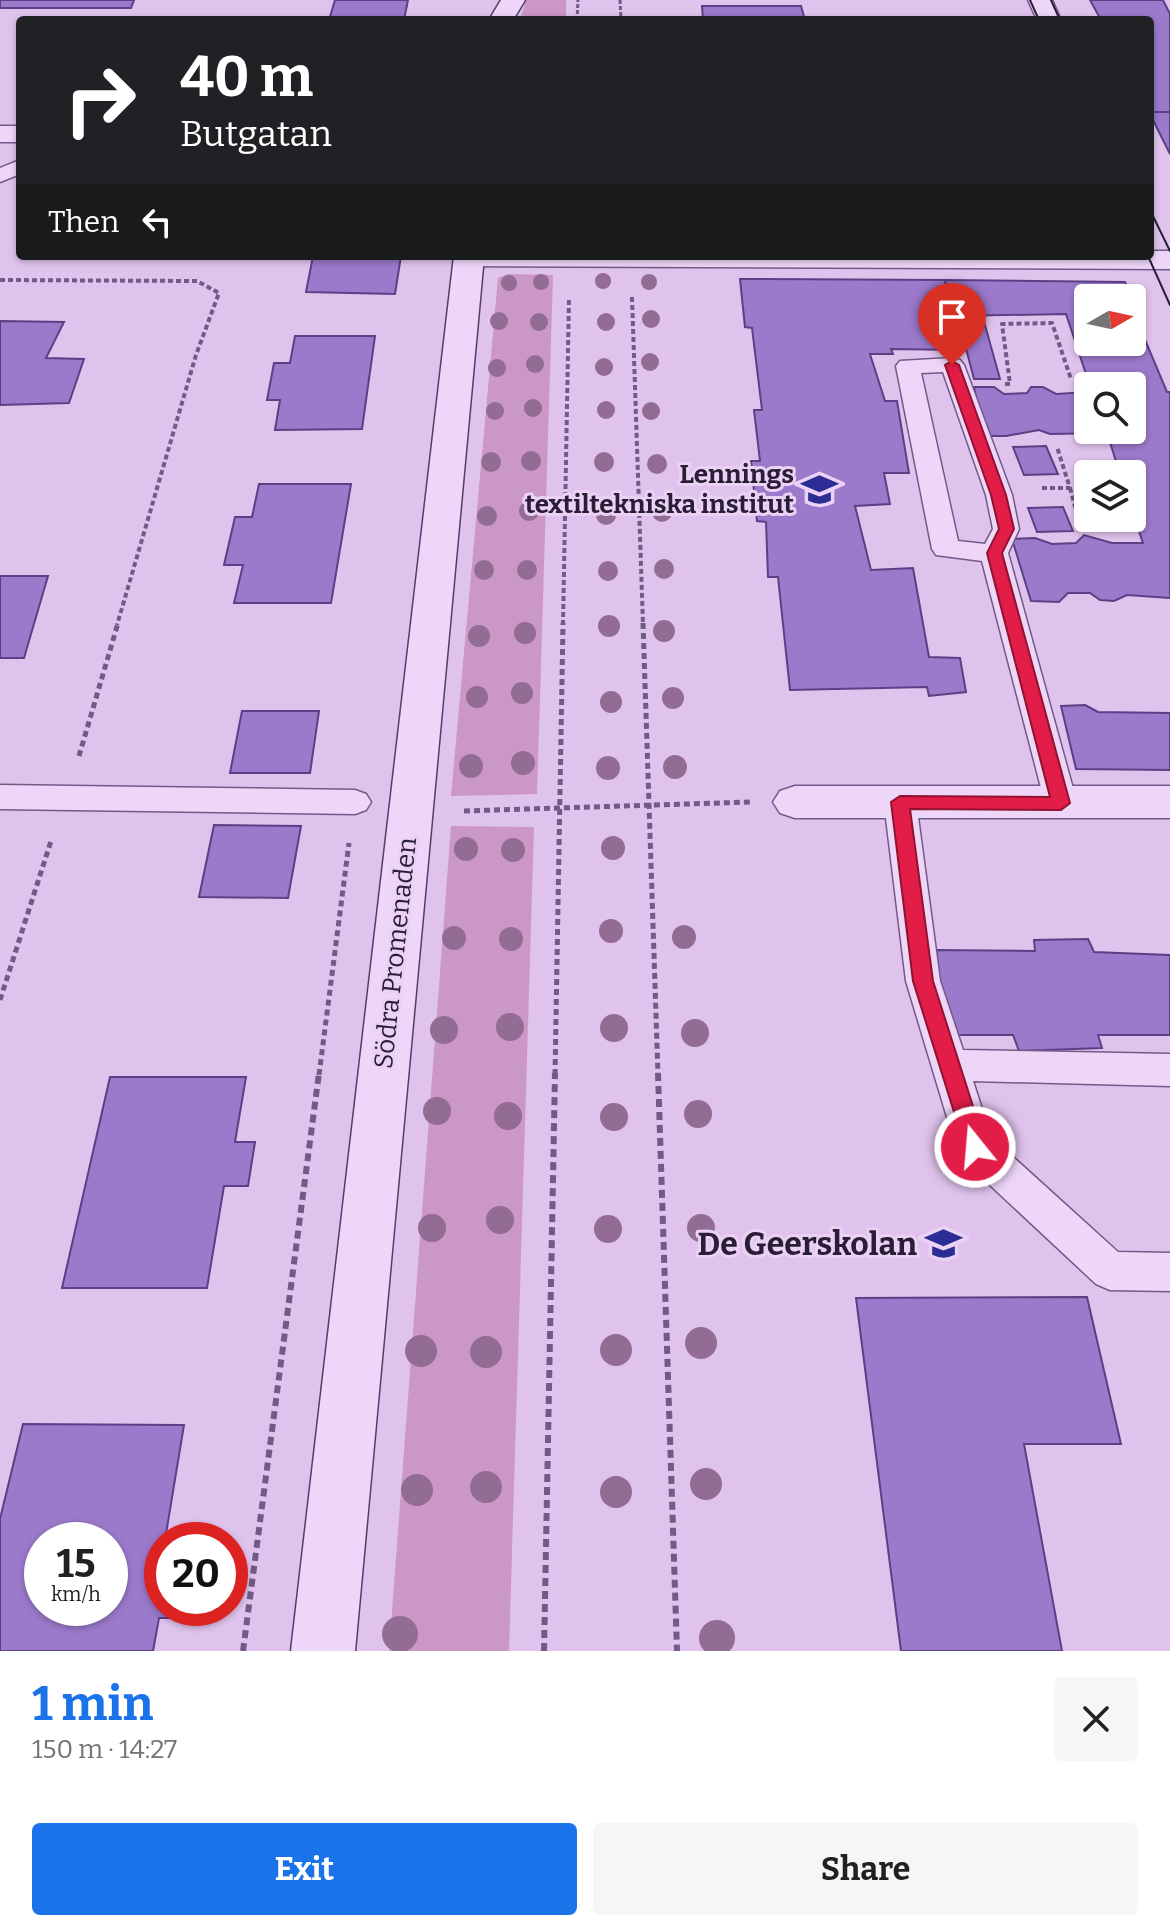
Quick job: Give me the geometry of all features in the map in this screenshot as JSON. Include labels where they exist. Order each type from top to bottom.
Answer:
[{"type":"main road","name":"Södra Promenaden","points":[[323,1651],[469,260]]},
{"type":"main road","points":[[795,802],[1170,802]]},
{"type":"lane","points":[[994,553],[946,549],[908,366],[952,365],[956,384],[1001,507],[1006,529],[994,553],[1061,803]]},
{"type":"lane","points":[[0,797],[355,802]]},
{"type":"lane","points":[[900,802],[923,981],[975,1147],[1110,1271],[1170,1272]]},
{"type":"lane","points":[[950,1065],[1170,1070]]},
{"type":"path","points":[[544,1651],[570,260]]},
{"type":"path","points":[[630,260],[677,1651]]},
{"type":"path","points":[[0,280],[197,281],[219,293],[182,401],[67,798],[0,1000]]},
{"type":"path","points":[[956,384],[1010,384],[1002,324],[1052,323],[1071,379]]},
{"type":"path","points":[[1070,488],[1074,503]]},
{"type":"path","points":[[243,1651],[355,802]]},
{"type":"path","points":[[561,811],[647,802],[795,802]]},
{"type":"shaded area","points":[[526,0],[566,0],[566,16],[521,16]]},
{"type":"shaded area","points":[[508,274],[553,275],[537,794],[451,796],[498,278]]},
{"type":"shaded area","points":[[451,826],[534,827],[509,1651],[389,1651]]},
{"type":"building","points":[[0,0],[134,0],[131,8],[0,8]]},
{"type":"building","points":[[335,0],[408,0],[405,16],[330,16]]},
{"type":"building","points":[[1090,0],[1163,0],[1170,14],[1170,112],[1154,112],[1154,16],[1099,16]]},
{"type":"building","points":[[702,6],[801,6],[804,16],[703,16]]},
{"type":"building","points":[[1154,112],[1170,112],[1170,154],[1154,122]]},
{"type":"building","points":[[312,260],[400,260],[395,294],[306,292]]},
{"type":"building","name":"Lennings textiltekniska institut","points":[[740,279],[945,280],[961,350],[891,349],[893,354],[870,354],[885,401],[897,401],[909,473],[884,473],[890,504],[855,506],[871,570],[913,568],[929,657],[960,658],[966,692],[929,696],[927,687],[790,690],[778,577],[768,577],[766,522],[757,521],[751,461],[760,461],[754,410],[762,410],[752,328],[745,327]]},
{"type":"building","points":[[945,280],[1126,284],[1074,284],[1074,338],[1066,314],[953,316]]},
{"type":"building","points":[[958,318],[983,318],[1000,379],[974,379]]},
{"type":"building","points":[[0,321],[64,322],[46,358],[84,359],[69,403],[0,405]]},
{"type":"building","points":[[295,336],[375,336],[362,429],[275,430],[280,400],[267,400],[274,363],[290,363]]},
{"type":"building","points":[[1146,342],[1167,392],[1170,392],[1170,598],[1127,595],[1114,601],[1100,600],[1090,593],[1068,593],[1059,602],[1031,601],[1012,539],[1035,538],[1052,544],[1076,543],[1084,535],[1112,543],[1143,543],[1139,532],[1146,532],[1146,460],[1116,460],[1110,444],[1146,444],[1146,372],[1085,372],[1080,356],[1146,356]]},
{"type":"building","points":[[974,387],[994,387],[1004,394],[1027,393],[1031,387],[1043,387],[1056,394],[1074,393],[1074,434],[1050,434],[1039,430],[984,436]]},
{"type":"building","points":[[1046,446],[1058,474],[1024,475],[1013,447]]},
{"type":"building","points":[[259,484],[351,484],[331,603],[234,603],[243,565],[224,565],[235,517],[252,517]]},
{"type":"building","points":[[1063,507],[1073,531],[1037,532],[1028,508]]},
{"type":"building","points":[[0,576],[48,576],[24,658],[0,658]]},
{"type":"building","points":[[1085,705],[1098,712],[1170,713],[1170,770],[1076,769],[1061,706]]},
{"type":"building","points":[[242,711],[319,711],[310,773],[230,773]]},
{"type":"building","points":[[214,825],[301,826],[288,898],[199,897]]},
{"type":"building","points":[[1088,939],[1094,952],[1170,955],[1170,1035],[1098,1035],[1102,1048],[1019,1051],[1013,1035],[943,1035],[936,950],[1035,951],[1034,940]]},
{"type":"building","points":[[110,1077],[246,1077],[235,1142],[255,1142],[248,1186],[224,1186],[207,1288],[62,1288]]},
{"type":"building","points":[[1087,1297],[1121,1444],[1024,1444],[1062,1651],[901,1651],[856,1298]]},
{"type":"building","points":[[23,1424],[184,1425],[168,1522],[144,1522],[144,1626],[158,1626],[153,1651],[0,1651],[0,1519]]},
{"type":"tram line","points":[[1030,0],[1037,16]]},
{"type":"tram line","points":[[1051,0],[1058,16]]},
{"type":"tram line","points":[[1154,218],[1170,251]]},
{"type":"tram line","points":[[1150,260],[1170,305]]},
{"type":"place","name":"Lennings textiltekniska institut","points":[[820,489]]},
{"type":"place","name":"De Geerskolan","points":[[943,1244]]},
{"type":"route","points":[[952,365],[956,384],[999,495],[1006,529],[994,553],[1061,803],[900,802],[923,981],[975,1147]]}]
